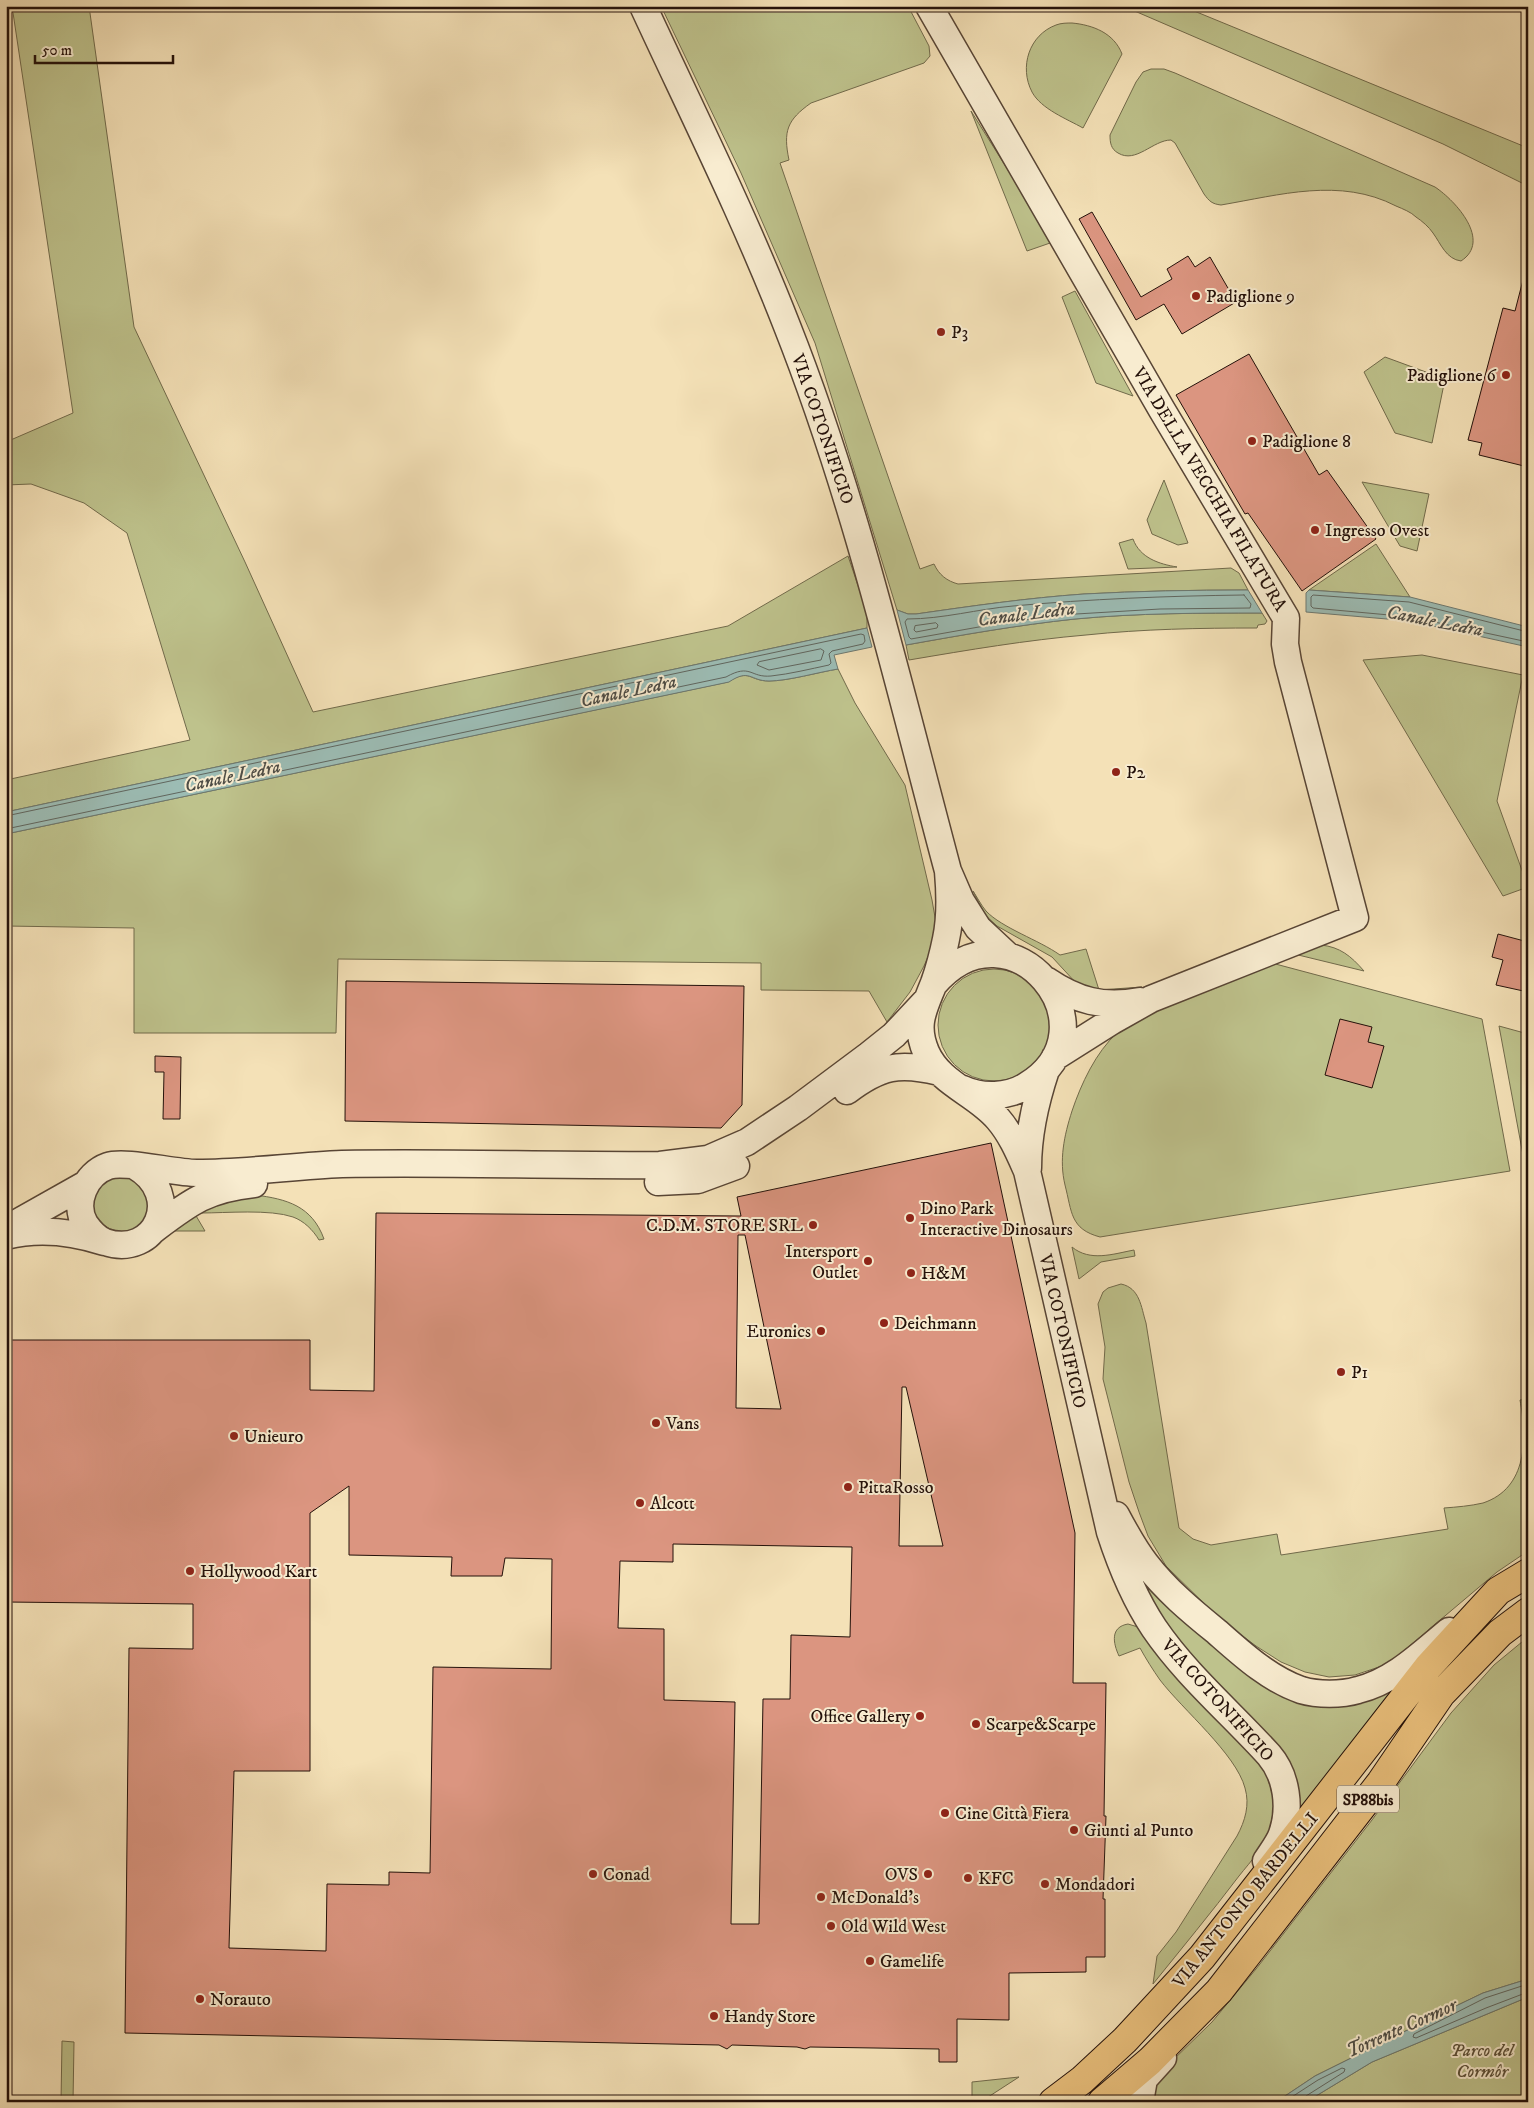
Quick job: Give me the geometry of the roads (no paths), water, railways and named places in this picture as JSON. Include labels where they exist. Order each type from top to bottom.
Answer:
[{"type":"main road","name":"SP88bis","points":[[1498,1591],[1528,1573]]},
{"type":"main road","name":"VIA ANTONIO BARDELLI","points":[[1053,2102],[1082,2080],[1125,2040],[1202,1957],[1428,1667],[1498,1591]]},
{"type":"main road","name":"SP88bis","points":[[1219,1991],[1381,1782],[1441,1694],[1500,1633],[1528,1612]]},
{"type":"main road","name":"VIA ANTONIO BARDELLI","points":[[1102,2102],[1150,2061],[1219,1991]]},
{"type":"street","name":"VIA COTONIFICIO","points":[[643,6],[788,326],[836,464],[868,567],[948,871],[961,902],[978,928],[1008,956],[1029,965],[1046,980],[1055,994],[1060,1009],[1062,1025],[1060,1041],[1037,1097],[1028,1146],[1028,1172]]},
{"type":"street","name":"VIA DELLA VECCHIA FILATURA","points":[[929,6],[1167,419],[1286,618],[1288,662],[1355,918],[1151,999],[1112,1021],[1051,1063]]},
{"type":"street","name":"VIA COTONIFICIO","points":[[948,871],[949,923],[942,960],[929,994],[921,1027],[926,1051],[947,1079],[997,1118],[1013,1139],[1028,1172],[1083,1419],[1110,1532],[1123,1571],[1155,1628],[1194,1676],[1273,1759],[1281,1773],[1285,1788],[1286,1805],[1282,1835],[1266,1861],[1213,1932],[1202,1957]]},
{"type":"street","name":"VIA COTONIFICIO","points":[[929,994],[942,974],[966,959],[980,955],[1008,956]]},
{"type":"street","name":"VIA DELLA VECCHIA FILATURA","points":[[1046,980],[1063,991],[1088,1001],[1119,1004],[1151,999]]},
{"type":"street","points":[[6,1229],[86,1184],[97,1172],[109,1165],[127,1164],[197,1173],[343,1164],[660,1165],[708,1159],[747,1142],[798,1108],[894,1035],[929,994]]},
{"type":"street","points":[[6,1236],[27,1232],[70,1233],[104,1242],[121,1245],[132,1244],[143,1239],[192,1202],[208,1193],[230,1187],[261,1183],[431,1179],[663,1182],[698,1180],[726,1171],[753,1157],[797,1129],[865,1077],[882,1069],[906,1066],[947,1079],[968,1092],[996,1095],[1024,1088],[1051,1063]]},
{"type":"street","points":[[136,1166],[156,1182],[161,1194],[162,1207],[159,1220],[152,1231]]},
{"type":"street","points":[[86,1184],[81,1204],[85,1223],[93,1234],[104,1242]]},
{"type":"street","name":"VIA COTONIFICIO","points":[[1101,1490],[1144,1563],[1169,1592],[1261,1668],[1281,1681],[1302,1690],[1321,1693],[1356,1691],[1388,1679],[1498,1591]]},
{"type":"street","points":[[1140,2102],[1142,2086],[1148,2074],[1211,2008],[1219,1991]]},
{"type":"water","name":"Canale Ledra","points":[[1248,590],[1262,613],[1146,614],[1075,619],[1011,627],[906,645],[897,610],[908,614],[916,614],[1084,594]]},
{"type":"water","name":"Canale Ledra","points":[[1309,590],[1410,597],[1528,627],[1528,647],[1410,621],[1306,612],[1306,593]]},
{"type":"water","name":"Canale Ledra","points":[[867,628],[872,647],[834,655],[838,669],[777,681],[741,676],[729,682],[6,834],[6,812]]},
{"type":"water","points":[[1528,1979],[1528,1997],[1372,2062],[1306,2102],[1276,2102],[1315,2076],[1458,2005],[1483,1993]]},
{"type":"place","name":"Padiglione 9","points":[[1196,296]]},
{"type":"place","name":"P3","points":[[941,332]]},
{"type":"place","name":"Padiglione 6","points":[[1506,375]]},
{"type":"place","name":"Padiglione 8","points":[[1252,441]]},
{"type":"place","name":"Ingresso Ovest","points":[[1315,530]]},
{"type":"place","name":"P2","points":[[1116,772]]},
{"type":"place","name":"Dino Park Interactive Dinosaurs","points":[[910,1218]]},
{"type":"place","name":"C.D.M. STORE SRL","points":[[813,1225]]},
{"type":"place","name":"Intersport Outlet","points":[[868,1261]]},
{"type":"place","name":"H&M","points":[[911,1273]]},
{"type":"place","name":"Deichmann","points":[[884,1323]]},
{"type":"place","name":"Euronics","points":[[821,1331]]},
{"type":"place","name":"P1","points":[[1341,1372]]},
{"type":"place","name":"Vans","points":[[656,1423]]},
{"type":"place","name":"Unieuro","points":[[234,1436]]},
{"type":"place","name":"PittaRosso","points":[[848,1487]]},
{"type":"place","name":"Alcott","points":[[640,1503]]},
{"type":"place","name":"Hollywood Kart","points":[[190,1571]]},
{"type":"place","name":"Office Gallery","points":[[920,1716]]},
{"type":"place","name":"Scarpe&Scarpe","points":[[976,1724]]},
{"type":"place","name":"Cine Città Fiera","points":[[945,1813]]},
{"type":"place","name":"Giunti al Punto","points":[[1074,1830]]},
{"type":"place","name":"Conad","points":[[593,1874]]},
{"type":"place","name":"OVS","points":[[928,1874]]},
{"type":"place","name":"KFC","points":[[968,1878]]},
{"type":"place","name":"Mondadori","points":[[1045,1884]]},
{"type":"place","name":"McDonald's","points":[[821,1897]]},
{"type":"place","name":"Old Wild West","points":[[831,1926]]},
{"type":"place","name":"Gamelife","points":[[870,1961]]},
{"type":"place","name":"Norauto","points":[[200,1999]]},
{"type":"place","name":"Handy Store","points":[[714,2016]]},
{"type":"water label","name":"Torrente Cormor","points":[[1401,2027]]},
{"type":"park label","name":"Parco del Cormôr","points":[[1482,2060]]}]
